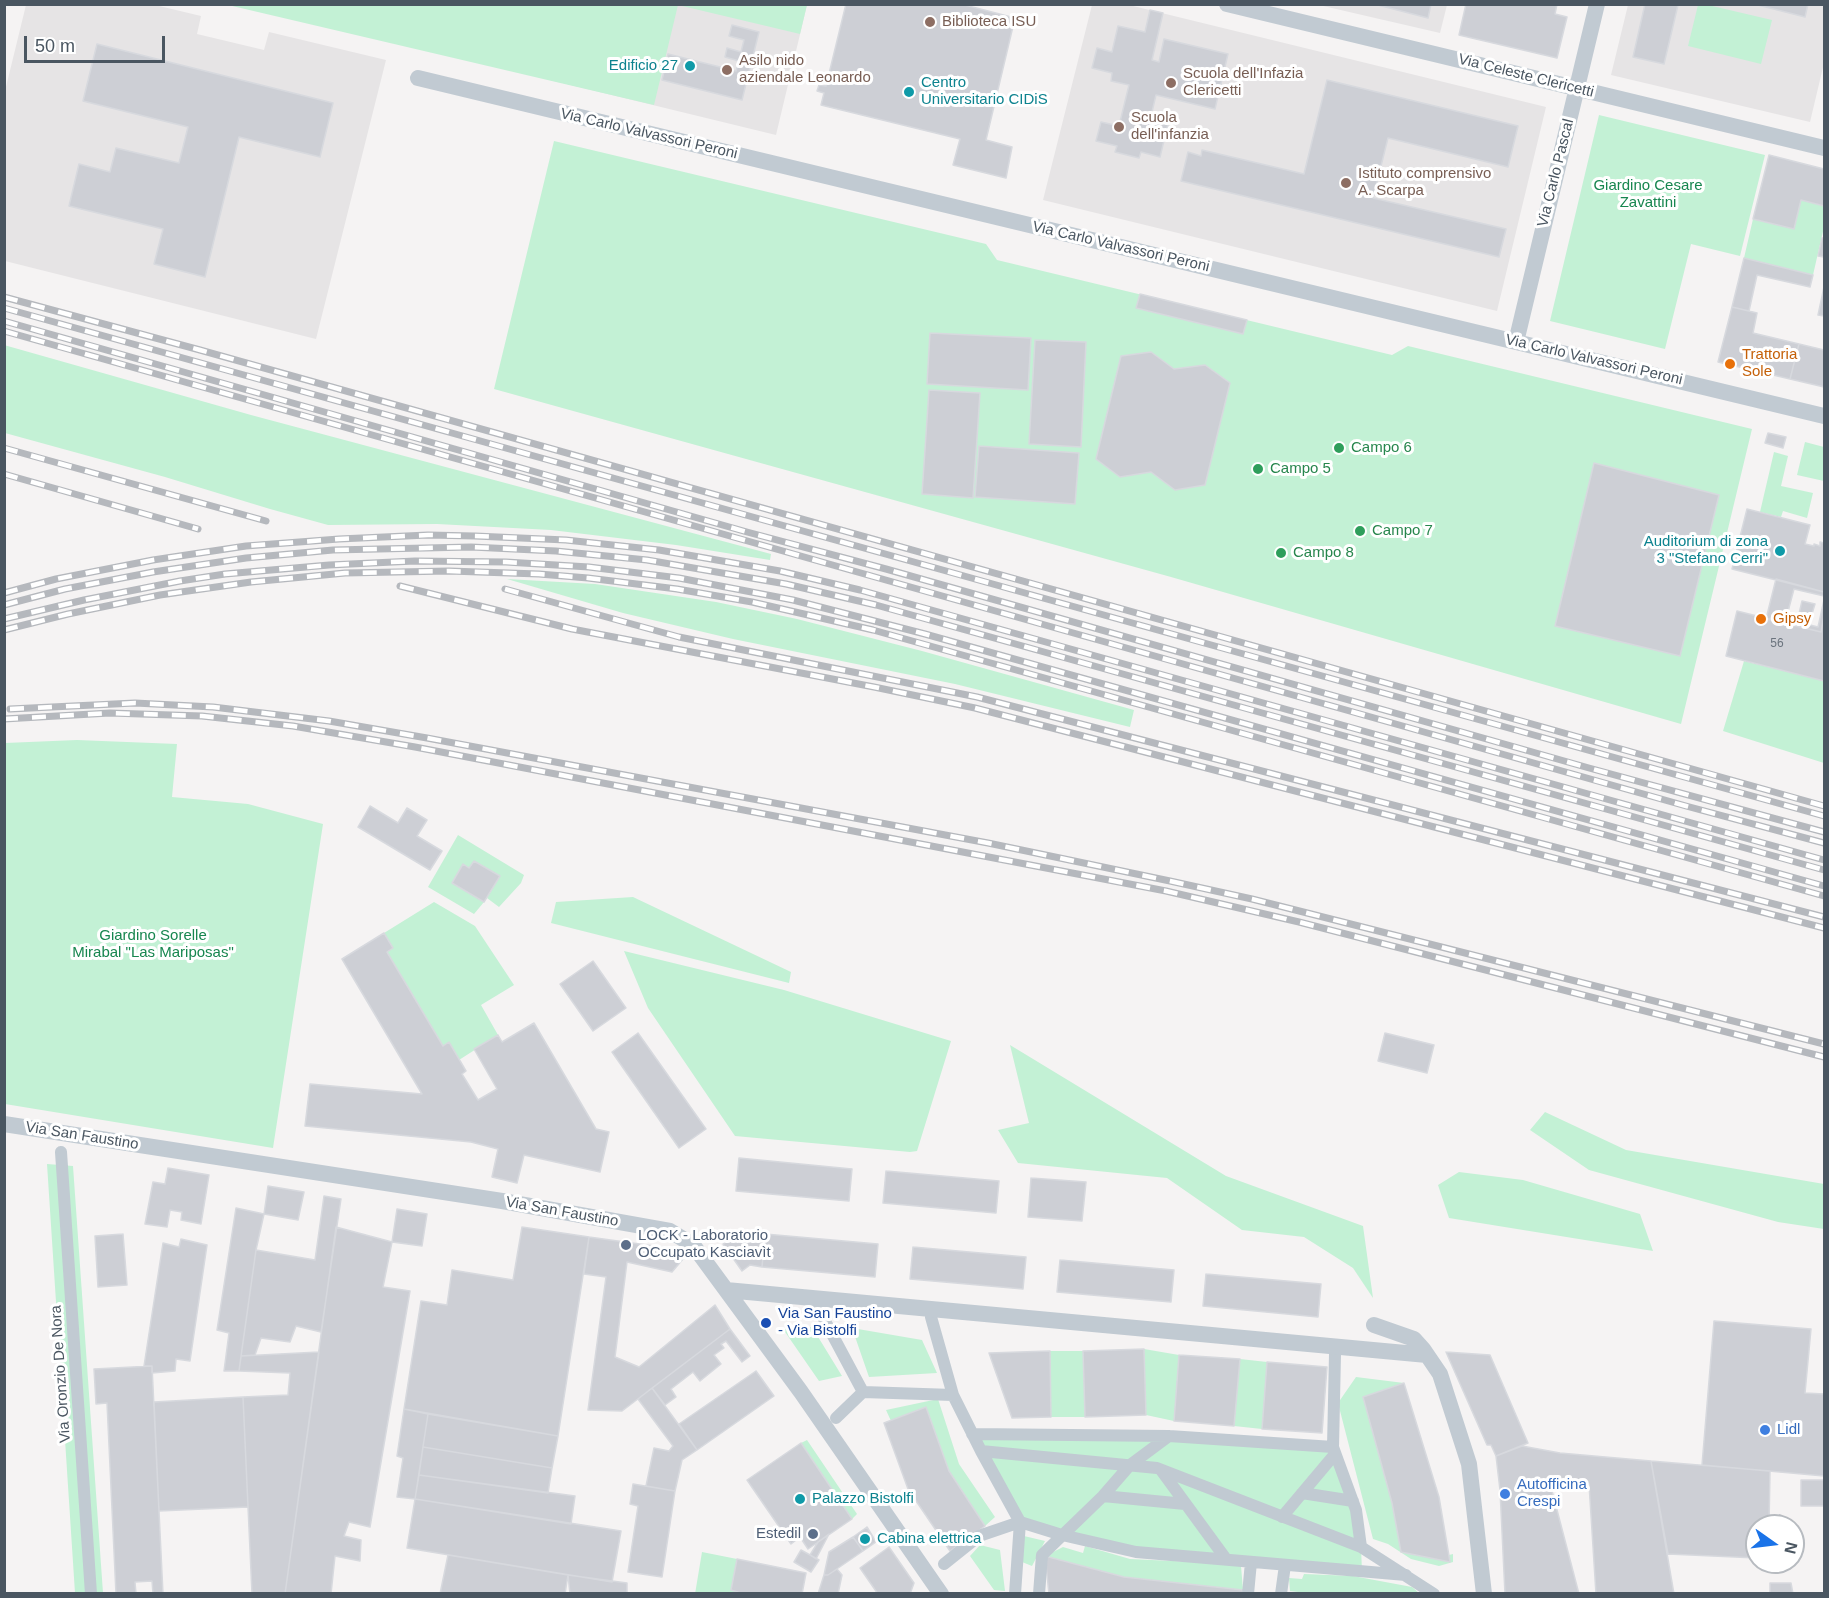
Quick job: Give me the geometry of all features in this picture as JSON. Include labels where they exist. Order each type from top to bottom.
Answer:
[{"type":"street","name":"Via Celeste Clericetti","points":[[1227,4],[1824,148]]},
{"type":"street","name":"Via Carlo Pascal","points":[[1516,342],[1597,4]]},
{"type":"street","name":"Via Carlo Valvassori Peroni","points":[[418,78],[1824,416]]},
{"type":"street","name":"Via San Faustino","points":[[4,1124],[502,1201],[670,1231],[693,1245],[801,1392],[941,1593]]},
{"type":"street","name":"Via Oronzio De Nora","points":[[61,1152],[92,1593]]},
{"type":"street","points":[[726,1290],[1427,1354]]},
{"type":"street","points":[[817,1306],[863,1392]]},
{"type":"street","points":[[931,1317],[953,1395],[1020,1522],[1015,1593]]},
{"type":"street","points":[[1374,1325],[1408,1336],[1427,1354],[1440,1374],[1469,1464],[1484,1593]]},
{"type":"street","points":[[1335,1354],[1334,1451],[1356,1510],[1361,1547]]},
{"type":"street","points":[[836,1418],[863,1392],[953,1395]]},
{"type":"street","points":[[972,1434],[1169,1436],[1334,1451]]},
{"type":"street","points":[[1039,1593],[1042,1555],[1103,1496],[1130,1465],[1169,1436]]},
{"type":"street","points":[[981,1451],[1161,1470],[1361,1547],[1434,1593]]},
{"type":"street","points":[[1282,1516],[1334,1451]]},
{"type":"street","points":[[1161,1470],[1226,1559]]},
{"type":"street","points":[[1302,1493],[1353,1501]]},
{"type":"street","points":[[1103,1496],[1185,1504]]},
{"type":"street","points":[[944,1564],[979,1536],[1020,1522],[1062,1535],[1136,1552],[1406,1575]]},
{"type":"street","points":[[1248,1593],[1251,1562]]},
{"type":"street","points":[[1273,1593],[1282,1589],[1285,1565]]},
{"type":"shaded area","points":[[26,5],[155,5],[201,16],[197,34],[264,50],[269,32],[386,60],[316,339],[5,261],[5,91]]},
{"type":"shaded area","points":[[570,5],[807,5],[776,135],[550,80]]},
{"type":"shaded area","name":"Istituto comprensivo A. Scarpa","points":[[1092,5],[1129,5],[1546,107],[1497,311],[1043,200]]},
{"type":"shaded area","points":[[1319,5],[1447,5],[1440,33]]},
{"type":"shaded area","points":[[1628,5],[1824,5],[1824,63],[1810,122],[1611,75]]},
{"type":"green space","points":[[228,5],[678,5],[654,105]]},
{"type":"green space","points":[[678,5],[807,5],[800,34]]},
{"type":"green space","points":[[1698,5],[1708,5],[1772,20],[1761,64],[1688,46]]},
{"type":"green space","name":"Giardino Cesare Zavattini","points":[[1599,115],[1765,155],[1740,256],[1691,244],[1665,349],[1550,321]]},
{"type":"green space","points":[[554,141],[986,244],[997,260],[1392,355],[1408,346],[1752,429],[1681,724],[1171,577],[494,389]]},
{"type":"green space","points":[[1801,200],[1824,206],[1824,227],[1813,275],[1744,258],[1753,219],[1794,229]]},
{"type":"green space","points":[[4,345],[251,415],[771,554],[770,560],[676,545],[551,530],[437,524],[328,525],[270,509],[165,477],[5,433]]},
{"type":"green space","points":[[1805,442],[1824,447],[1824,481],[1797,475]]},
{"type":"green space","points":[[1774,452],[1788,456],[1781,486],[1813,493],[1807,518],[1783,511],[1781,517],[1760,512]]},
{"type":"green space","points":[[507,579],[595,584],[716,602],[797,619],[922,651],[1134,710],[1130,727],[955,684],[733,639],[623,613]]},
{"type":"green space","points":[[1744,661],[1824,681],[1824,763],[1723,731]]},
{"type":"green space","name":"Giardino Sorelle Mirabal \"Las Mariposas\"","points":[[77,740],[177,744],[172,797],[248,804],[323,824],[273,1148],[5,1104],[5,743]]},
{"type":"green space","points":[[458,835],[524,875],[521,883],[499,907],[487,898],[500,876],[474,861],[469,868],[463,864],[452,883],[484,902],[474,914],[428,887]]},
{"type":"green space","points":[[633,897],[791,972],[789,983],[551,923],[556,902]]},
{"type":"green space","points":[[434,902],[475,926],[514,985],[481,1005],[498,1035],[459,1060],[449,1042],[443,1046],[387,952],[393,948],[384,933]]},
{"type":"green space","points":[[624,951],[784,990],[951,1041],[917,1151],[735,1136],[648,1008]]},
{"type":"green space","points":[[1010,1045],[1226,1176],[1363,1226],[1373,1298],[1353,1268],[1304,1237],[1242,1230],[1167,1178],[1018,1163],[998,1130],[1029,1123]]},
{"type":"green space","points":[[1545,1112],[1626,1150],[1824,1184],[1824,1229],[1778,1222],[1589,1170],[1530,1130]]},
{"type":"green space","points":[[47,1164],[73,1166],[103,1593],[75,1593]]},
{"type":"green space","points":[[1459,1172],[1523,1180],[1640,1214],[1653,1251],[1449,1218],[1438,1185]]},
{"type":"green space","points":[[812,1327],[842,1376],[819,1381],[783,1329]]},
{"type":"green space","points":[[852,1328],[922,1340],[937,1373],[869,1377]]},
{"type":"green space","points":[[1144,1349],[1179,1355],[1174,1421],[1146,1415]]},
{"type":"green space","points":[[1050,1351],[1083,1351],[1085,1417],[1051,1417]]},
{"type":"green space","points":[[1240,1359],[1267,1362],[1262,1429],[1234,1426]]},
{"type":"green space","points":[[1356,1377],[1404,1383],[1363,1397],[1392,1503],[1450,1561],[1449,1555],[1453,1554],[1453,1562],[1439,1566],[1411,1559],[1388,1544],[1373,1539],[1338,1403]]},
{"type":"green space","points":[[938,1399],[959,1464],[995,1517],[985,1526],[949,1471],[926,1407],[891,1421],[886,1410]]},
{"type":"green space","points":[[972,1434],[1333,1447],[1361,1547],[1362,1572],[1136,1552],[1020,1522]]},
{"type":"green space","points":[[807,1440],[857,1514],[852,1519],[801,1443]]},
{"type":"green space","points":[[1024,1536],[1045,1541],[1032,1566],[1022,1562]]},
{"type":"green space","points":[[980,1545],[1000,1550],[1005,1591],[994,1590],[970,1556]]},
{"type":"green space","points":[[1085,1546],[1130,1559],[1241,1566],[1243,1590],[1124,1577],[1045,1556],[1063,1547],[1083,1553]]},
{"type":"green space","points":[[702,1552],[737,1559],[731,1589],[744,1593],[695,1594]]},
{"type":"green space","points":[[1304,1574],[1353,1576],[1412,1587],[1419,1593],[1290,1591],[1289,1578],[1302,1579]]},
{"type":"building","name":"Centro Universitario CIDiS","points":[[846,4],[961,4],[1015,18],[986,140],[1012,147],[1006,178],[953,165],[960,139],[821,105],[824,93],[817,91],[819,85],[826,86]]},
{"type":"building","points":[[1374,4],[1431,4],[1428,18]]},
{"type":"building","points":[[1466,4],[1557,4],[1555,14],[1567,17],[1557,58],[1459,35]]},
{"type":"building","points":[[1645,4],[1681,4],[1678,5],[1664,64],[1633,57]]},
{"type":"building","points":[[1754,4],[1808,4],[1805,17]]},
{"type":"building","name":"Scuola dell'Infazia Clericetti","points":[[1150,10],[1163,13],[1152,60],[1159,62],[1164,39],[1228,54],[1215,109],[1156,95],[1151,116],[1169,120],[1160,157],[1141,152],[1139,158],[1115,152],[1117,146],[1096,141],[1101,122],[1119,126],[1129,85],[1111,81],[1112,73],[1092,68],[1097,48],[1112,52],[1118,26],[1145,32]]},
{"type":"building","name":"Edificio 27","points":[[732,25],[759,32],[742,100],[662,80],[668,54],[736,71],[739,61],[725,57],[727,48],[741,52],[744,40],[729,36]]},
{"type":"building","points":[[97,44],[333,103],[320,157],[239,137],[205,277],[154,264],[163,229],[69,206],[79,164],[110,172],[116,148],[179,163],[188,127],[83,101]]},
{"type":"building","points":[[1327,80],[1518,126],[1508,167],[1388,138],[1373,198],[1506,229],[1499,257],[1181,181],[1188,152],[1201,156],[1202,150],[1304,174]]},
{"type":"building","points":[[1769,155],[1824,169],[1824,206],[1801,200],[1794,229],[1753,219]]},
{"type":"building","points":[[1822,238],[1824,238],[1824,257],[1818,256]]},
{"type":"building","points":[[1744,258],[1813,275],[1810,287],[1757,275],[1749,311],[1732,307]]},
{"type":"building","points":[[1824,287],[1824,316],[1818,315]]},
{"type":"building","points":[[1140,294],[1247,320],[1243,334],[1136,308]]},
{"type":"building","points":[[1732,307],[1757,313],[1753,333],[1799,344],[1790,379],[1718,362]]},
{"type":"building","points":[[930,333],[1031,338],[1028,390],[927,384]]},
{"type":"building","points":[[1035,340],[1086,342],[1081,447],[1029,444]]},
{"type":"building","points":[[1799,344],[1824,350],[1824,387],[1790,379]]},
{"type":"building","points":[[1151,352],[1174,369],[1205,365],[1230,383],[1205,485],[1175,490],[1151,472],[1120,477],[1096,459],[1121,356]]},
{"type":"building","points":[[929,390],[980,393],[973,498],[922,494]]},
{"type":"building","points":[[1768,433],[1786,437],[1783,448],[1765,443]]},
{"type":"building","points":[[979,446],[1079,453],[1075,504],[975,497]]},
{"type":"building","points":[[1594,463],[1719,495],[1680,656],[1555,626]]},
{"type":"building","points":[[1747,509],[1810,525],[1805,544],[1820,546],[1820,542],[1824,543],[1824,592],[1732,569]]},
{"type":"building","points":[[1776,579],[1824,592],[1824,596],[1794,589],[1786,619],[1818,627],[1824,600],[1821,632],[1766,619]]},
{"type":"building","points":[[1802,601],[1815,604],[1811,617],[1799,614]]},
{"type":"building","points":[[1737,611],[1821,632],[1824,616],[1824,681],[1726,656]]},
{"type":"building","points":[[370,806],[398,823],[407,808],[427,820],[417,836],[442,851],[430,870],[358,827]]},
{"type":"building","points":[[474,861],[500,876],[484,902],[452,883],[463,864],[469,868]]},
{"type":"building","points":[[384,933],[393,948],[387,952],[443,1046],[449,1042],[466,1071],[462,1074],[478,1100],[497,1089],[474,1049],[498,1035],[502,1042],[534,1023],[596,1129],[609,1132],[600,1172],[524,1155],[517,1183],[492,1177],[498,1149],[471,1142],[305,1126],[310,1084],[422,1094],[342,959]]},
{"type":"building","points":[[593,961],[626,1008],[593,1031],[560,984]]},
{"type":"building","points":[[638,1033],[706,1129],[679,1148],[612,1052]]},
{"type":"building","points":[[1385,1033],[1434,1045],[1427,1073],[1378,1061]]},
{"type":"building","points":[[739,1158],[852,1169],[849,1201],[736,1191]]},
{"type":"building","points":[[168,1168],[209,1175],[201,1224],[181,1220],[182,1212],[170,1210],[167,1227],[145,1224],[153,1182],[165,1184]]},
{"type":"building","points":[[886,1171],[999,1181],[996,1213],[883,1203]]},
{"type":"building","points":[[1031,1178],[1086,1182],[1082,1221],[1028,1217]]},
{"type":"building","points":[[268,1186],[304,1192],[298,1220],[264,1214]]},
{"type":"building","points":[[324,1196],[341,1199],[321,1332],[296,1326],[290,1342],[261,1338],[255,1355],[241,1356],[256,1250],[315,1260]]},
{"type":"building","points":[[236,1208],[264,1214],[256,1250],[239,1371],[224,1371],[229,1333],[217,1330]]},
{"type":"building","points":[[397,1209],[427,1214],[422,1246],[392,1242]]},
{"type":"building","points":[[336,1227],[392,1242],[383,1287],[410,1291],[370,1527],[349,1522],[344,1536],[361,1540],[360,1561],[335,1556],[331,1594],[285,1594]]},
{"type":"building","points":[[522,1227],[589,1237],[558,1436],[404,1409],[421,1301],[447,1305],[452,1270],[513,1280]]},
{"type":"building","points":[[748,1233],[765,1234],[762,1267],[750,1265],[742,1271],[723,1244],[735,1236]]},
{"type":"building","points":[[123,1234],[127,1285],[98,1287],[95,1236]]},
{"type":"building","points":[[765,1234],[878,1244],[875,1277],[762,1267]]},
{"type":"building","points":[[589,1237],[661,1247],[675,1252],[683,1259],[672,1272],[627,1262],[615,1357],[639,1367],[715,1305],[730,1329],[622,1411],[588,1410],[606,1277],[584,1274]]},
{"type":"building","points":[[181,1239],[207,1245],[190,1361],[176,1359],[175,1371],[152,1373],[152,1366],[144,1366],[163,1243],[179,1247]]},
{"type":"building","points":[[913,1247],[1026,1257],[1023,1289],[910,1279]]},
{"type":"building","points":[[1060,1260],[1174,1270],[1171,1302],[1057,1292]]},
{"type":"building","points":[[1206,1274],[1321,1284],[1318,1317],[1203,1306]]},
{"type":"building","name":"Lidl","points":[[1714,1321],[1811,1329],[1805,1393],[1824,1394],[1824,1476],[1702,1465]]},
{"type":"building","points":[[730,1329],[750,1356],[742,1362],[726,1341],[721,1344],[724,1348],[714,1355],[721,1364],[700,1381],[693,1372],[671,1389],[676,1397],[665,1405],[652,1388]]},
{"type":"building","points":[[1144,1349],[1146,1415],[1085,1417],[1083,1351]]},
{"type":"building","points":[[1050,1351],[1051,1417],[1012,1418],[989,1353]]},
{"type":"building","points":[[319,1352],[285,1594],[252,1594],[243,1397],[288,1395],[290,1373],[239,1371],[241,1356]]},
{"type":"building","points":[[1446,1352],[1490,1355],[1528,1443],[1496,1456],[1491,1445],[1487,1445]]},
{"type":"building","points":[[1179,1355],[1240,1359],[1234,1426],[1174,1421]]},
{"type":"building","points":[[1267,1362],[1327,1367],[1322,1433],[1262,1429]]},
{"type":"building","points":[[152,1366],[163,1594],[153,1594],[152,1581],[135,1582],[136,1594],[116,1594],[107,1403],[96,1404],[94,1369]]},
{"type":"building","points":[[756,1371],[774,1396],[697,1450],[679,1424]]},
{"type":"building","points":[[1404,1383],[1439,1497],[1450,1562],[1401,1552],[1392,1503],[1363,1397]]},
{"type":"building","points":[[652,1388],[697,1450],[682,1460],[675,1491],[646,1486],[654,1448],[669,1451],[673,1446],[638,1399]]},
{"type":"building","points":[[243,1397],[248,1507],[159,1511],[154,1402]]},
{"type":"building","points":[[926,1407],[949,1471],[985,1526],[950,1551],[908,1489],[884,1423]]},
{"type":"building","points":[[404,1409],[428,1414],[415,1499],[397,1497],[403,1458],[397,1456]]},
{"type":"building","points":[[428,1414],[558,1436],[552,1468],[423,1447]]},
{"type":"building","name":"Palazzo Bistolfi","points":[[801,1443],[852,1519],[808,1549],[800,1537],[791,1544],[747,1480]]},
{"type":"building","points":[[1522,1446],[1560,1453],[1651,1461],[1674,1594],[1596,1594],[1589,1484],[1551,1487],[1579,1594],[1505,1594],[1496,1456]]},
{"type":"building","points":[[423,1447],[552,1468],[548,1493],[419,1475]]},
{"type":"building","points":[[1651,1461],[1770,1471],[1769,1514],[1745,1514],[1745,1557],[1668,1554]]},
{"type":"building","points":[[419,1475],[575,1496],[571,1524],[415,1499]]},
{"type":"building","points":[[1801,1480],[1824,1480],[1824,1506],[1801,1506]]},
{"type":"building","points":[[633,1484],[675,1491],[662,1577],[628,1572],[638,1506],[630,1504]]},
{"type":"building","points":[[415,1499],[621,1531],[612,1582],[407,1548]]},
{"type":"building","name":"Cabina elettrica","points":[[867,1527],[876,1542],[863,1551],[853,1537]]},
{"type":"building","points":[[829,1534],[816,1559],[810,1555],[818,1542]]},
{"type":"building","points":[[853,1537],[863,1551],[828,1575],[824,1575],[829,1552]]},
{"type":"building","points":[[889,1547],[914,1583],[910,1594],[878,1594],[860,1568]]},
{"type":"building","points":[[801,1550],[819,1560],[811,1572],[794,1562]]},
{"type":"building","points":[[448,1555],[568,1575],[565,1594],[440,1594]]},
{"type":"building","points":[[1045,1556],[1124,1577],[1243,1590],[1243,1593],[1049,1594]]},
{"type":"building","points":[[737,1559],[806,1573],[802,1594],[744,1594],[731,1590]]},
{"type":"building","points":[[837,1569],[842,1575],[838,1594],[818,1594],[824,1575]]},
{"type":"building","points":[[568,1575],[627,1583],[627,1594],[570,1594]]},
{"type":"building","points":[[1770,1583],[1791,1583],[1793,1594],[1770,1594]]},
{"type":"railway","points":[[4,297],[1824,806]]},
{"type":"railway","points":[[4,308],[1824,816]]},
{"type":"railway","points":[[4,321],[747,532],[1824,832]]},
{"type":"railway","points":[[4,331],[1824,843]]},
{"type":"railway","points":[[4,448],[266,521]]},
{"type":"railway","points":[[4,474],[198,529]]},
{"type":"railway","points":[[4,593],[56,579],[153,560],[246,546],[339,539],[428,535],[475,536],[566,540],[659,550],[780,571],[860,590],[1824,860]]},
{"type":"railway","points":[[4,605],[65,589],[153,572],[246,558],[333,550],[471,547],[556,551],[647,560],[786,584],[876,605],[1824,870]]},
{"type":"railway","points":[[4,619],[180,581],[225,574],[329,565],[415,561],[506,562],[589,567],[679,578],[793,600],[925,634],[1824,886]]},
{"type":"railway","points":[[4,630],[160,595],[251,582],[345,573],[449,571],[539,574],[677,589],[752,602],[873,630],[1824,896]]},
{"type":"railway","points":[[400,586],[572,629],[975,708],[1824,928]]},
{"type":"railway","points":[[505,589],[679,637],[977,697],[1824,917]]},
{"type":"railway","points":[[10,709],[135,703],[213,707],[329,721],[427,738],[988,843],[1170,881],[1252,899],[1824,1044]]},
{"type":"railway","points":[[4,719],[110,713],[202,716],[293,726],[415,747],[1166,891],[1299,922],[1824,1057]]},
{"type":"place","name":"Biblioteca ISU","points":[[930,22]]},
{"type":"place","name":"Edificio 27","points":[[690,66]]},
{"type":"place","name":"Asilo nido aziendale Leonardo","points":[[727,70]]},
{"type":"place","name":"Scuola dell'Infazia Clericetti","points":[[1171,83]]},
{"type":"place","name":"Centro Universitario CIDiS","points":[[909,92]]},
{"type":"place","name":"Scuola dell'infanzia","points":[[1119,127]]},
{"type":"place","name":"Istituto comprensivo A. Scarpa","points":[[1346,183]]},
{"type":"place","name":"Trattoria Sole","points":[[1730,364]]},
{"type":"place","name":"Campo 6","points":[[1339,448]]},
{"type":"place","name":"Campo 5","points":[[1258,469]]},
{"type":"place","name":"Campo 7","points":[[1360,531]]},
{"type":"place","name":"Auditorium di zona 3 \"Stefano Cerri\"","points":[[1780,551]]},
{"type":"place","name":"Campo 8","points":[[1281,553]]},
{"type":"place","name":"Gipsy","points":[[1761,619]]},
{"type":"place","name":"LOCK - Laboratorio OCcupato Kasciavìt","points":[[626,1245]]},
{"type":"place","name":"Via San Faustino - Via Bistolfi","points":[[766,1323]]},
{"type":"place","name":"Lidl","points":[[1765,1430]]},
{"type":"place","name":"Autofficina Crespi","points":[[1505,1494]]},
{"type":"place","name":"Palazzo Bistolfi","points":[[800,1499]]},
{"type":"place","name":"Estedil","points":[[813,1534]]},
{"type":"place","name":"Cabina elettrica","points":[[865,1539]]}]
